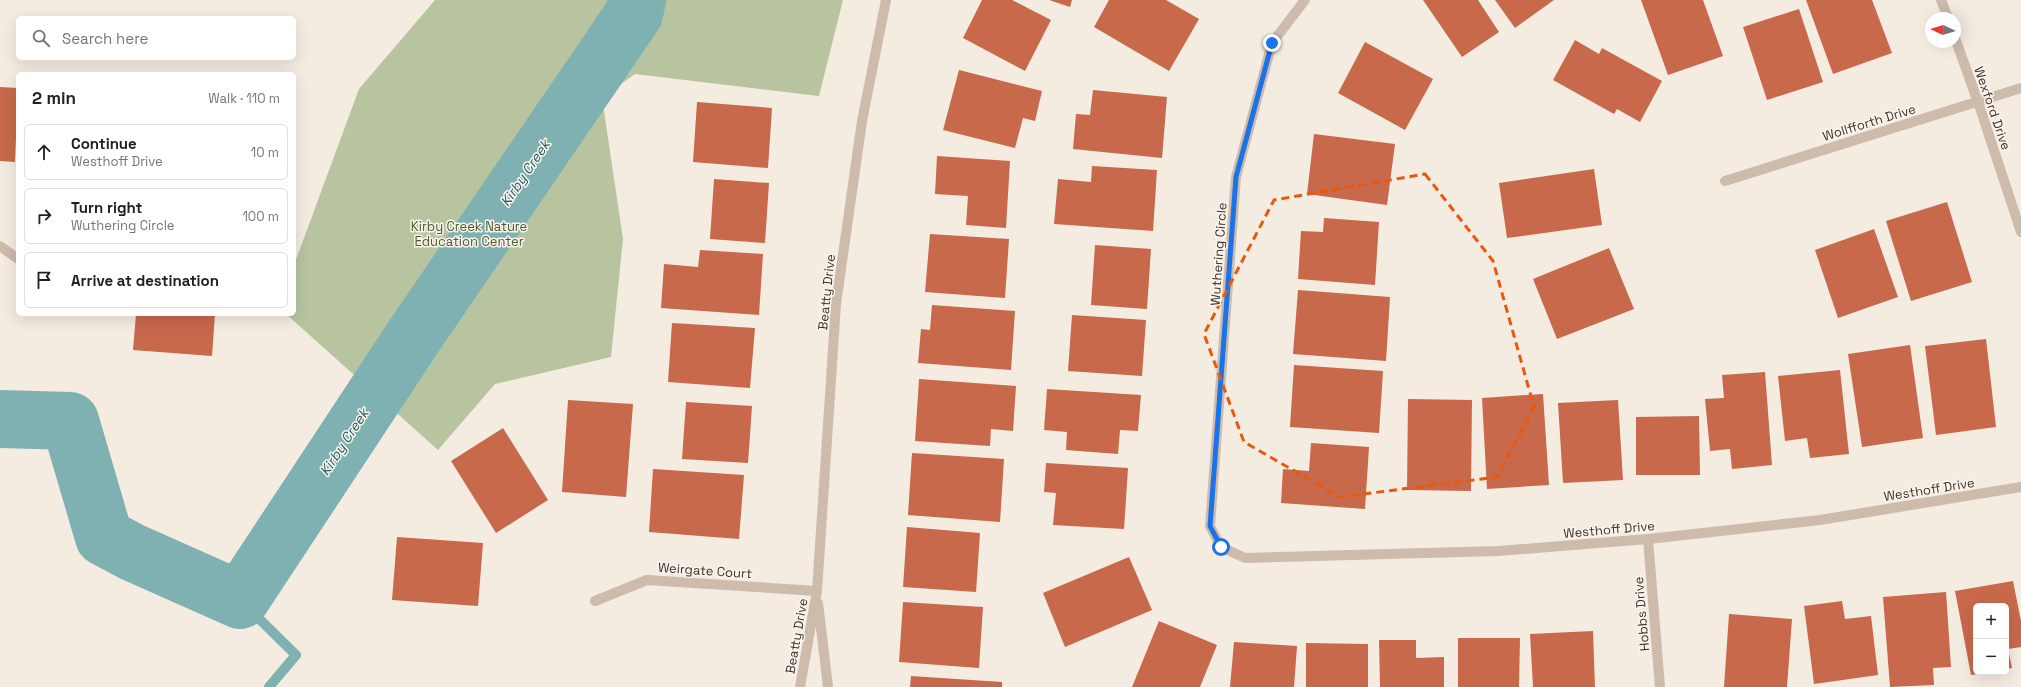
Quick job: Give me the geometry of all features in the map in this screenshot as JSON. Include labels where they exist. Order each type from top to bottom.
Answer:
[{"type":"street","name":"Beatty Drive","points":[[800,687],[817,591],[836,304],[862,121],[886,0]]},
{"type":"street","name":"Wuthering Circle","points":[[1210,526],[1236,177],[1272,43],[1305,0]]},
{"type":"street","points":[[1941,0],[1946,12]]},
{"type":"street","name":"Wexford Drive","points":[[1959,48],[2021,232]]},
{"type":"street","name":"Wollfforth Drive","points":[[1725,181],[2021,88]]},
{"type":"street","points":[[0,246],[16,258]]},
{"type":"street","name":"Westhoff Drive","points":[[1210,526],[1221,547],[1245,558],[1498,551],[1648,539],[1820,520],[2021,487]]},
{"type":"street","name":"Hobbs Drive","points":[[1648,539],[1660,687]]},
{"type":"street","name":"Weirgate Court","points":[[595,601],[647,580],[817,591]]},
{"type":"street","name":"Beatty Drive","points":[[817,591],[828,687]]},
{"type":"highlighted area","points":[[1425,174],[1493,261],[1534,407],[1497,477],[1340,497],[1244,442],[1204,334],[1274,200]]},
{"type":"green space","name":"Kirby Creek Nature Education Center","points":[[435,0],[843,0],[819,96],[635,74],[602,98],[623,239],[611,357],[495,384],[438,450],[288,316],[296,316],[296,260],[359,89]]},
{"type":"building","points":[[982,0],[1012,0],[1051,20],[1025,71],[963,38]]},
{"type":"building","points":[[1049,0],[1072,0],[1070,7]]},
{"type":"building","points":[[1109,0],[1166,0],[1199,19],[1169,71],[1094,27]]},
{"type":"building","points":[[1423,0],[1478,0],[1499,32],[1462,57]]},
{"type":"building","points":[[1495,0],[1554,0],[1515,28]]},
{"type":"building","points":[[1641,0],[1703,0],[1723,56],[1668,75]]},
{"type":"building","points":[[1806,0],[1872,0],[1892,53],[1833,74]]},
{"type":"building","points":[[1799,9],[1823,82],[1767,100],[1743,27]]},
{"type":"building","points":[[1575,40],[1599,54],[1602,48],[1662,81],[1640,122],[1617,109],[1614,114],[1553,80]]},
{"type":"building","points":[[1365,42],[1433,79],[1405,130],[1338,93]]},
{"type":"building","points":[[959,70],[1042,91],[1035,121],[1023,118],[1015,148],[943,130]]},
{"type":"building","points":[[0,87],[16,88],[15,162],[0,161]]},
{"type":"building","points":[[1093,90],[1167,97],[1162,158],[1073,149],[1076,114],[1090,115]]},
{"type":"building","points":[[697,102],[772,108],[768,168],[693,162]]},
{"type":"building","points":[[1314,134],[1395,144],[1387,205],[1307,194]]},
{"type":"building","points":[[937,156],[1010,161],[1006,228],[966,225],[968,196],[935,194]]},
{"type":"building","points":[[1092,166],[1157,170],[1153,231],[1054,224],[1058,179],[1091,182]]},
{"type":"building","points":[[1594,169],[1602,225],[1507,238],[1499,183]]},
{"type":"building","points":[[714,179],[769,183],[765,243],[710,239]]},
{"type":"building","points":[[1947,202],[1972,282],[1911,301],[1886,221]]},
{"type":"building","points":[[1324,218],[1379,222],[1375,285],[1298,279],[1301,231],[1323,232]]},
{"type":"building","points":[[1874,229],[1898,297],[1838,318],[1815,250]]},
{"type":"building","points":[[930,234],[1009,239],[1005,298],[925,292]]},
{"type":"building","points":[[1095,245],[1151,249],[1147,309],[1091,305]]},
{"type":"building","points":[[1609,248],[1634,309],[1557,339],[1533,279]]},
{"type":"building","points":[[700,250],[763,254],[759,315],[661,308],[664,264],[698,267]]},
{"type":"building","points":[[1298,290],[1390,297],[1386,361],[1293,354]]},
{"type":"building","points":[[932,305],[1015,311],[1011,370],[918,363],[921,329],[930,330]]},
{"type":"building","points":[[1072,315],[1146,320],[1142,376],[1068,371]]},
{"type":"building","points":[[136,316],[215,316],[212,356],[133,350]]},
{"type":"building","points":[[672,323],[755,328],[750,388],[668,382]]},
{"type":"building","points":[[1986,339],[1996,427],[1936,435],[1925,346]]},
{"type":"building","points":[[1910,345],[1923,438],[1862,447],[1848,354]]},
{"type":"building","points":[[1294,365],[1383,371],[1379,433],[1290,427]]},
{"type":"building","points":[[1840,370],[1849,454],[1810,458],[1807,438],[1785,441],[1778,376]]},
{"type":"building","points":[[1765,372],[1772,465],[1732,469],[1730,449],[1710,451],[1705,399],[1724,398],[1722,375]]},
{"type":"building","points":[[919,379],[1016,386],[1013,431],[991,429],[990,446],[915,441]]},
{"type":"building","points":[[1047,389],[1141,395],[1138,431],[1120,430],[1118,454],[1066,450],[1067,432],[1044,430]]},
{"type":"building","points":[[1543,394],[1549,485],[1487,489],[1482,398]]},
{"type":"building","points":[[1408,399],[1472,400],[1471,491],[1407,490]]},
{"type":"building","points":[[568,400],[633,404],[626,497],[562,492]]},
{"type":"building","points":[[1618,400],[1623,480],[1563,483],[1558,403]]},
{"type":"building","points":[[686,402],[752,406],[748,463],[682,459]]},
{"type":"building","points":[[1699,416],[1700,475],[1636,475],[1636,417]]},
{"type":"building","points":[[503,428],[548,500],[496,533],[451,461]]},
{"type":"building","points":[[1311,443],[1369,447],[1365,509],[1281,503],[1283,469],[1309,471]]},
{"type":"building","points":[[912,453],[1004,459],[1000,522],[908,515]]},
{"type":"building","points":[[1046,463],[1128,468],[1124,529],[1053,525],[1056,493],[1044,492]]},
{"type":"building","points":[[653,469],[744,475],[739,539],[649,532]]},
{"type":"building","points":[[907,527],[980,533],[976,592],[903,587]]},
{"type":"building","points":[[397,537],[483,543],[478,606],[392,600]]},
{"type":"building","points":[[1129,557],[1152,610],[1065,647],[1043,593]]},
{"type":"building","points":[[2013,581],[2021,621],[2021,647],[2009,649],[2009,603],[1973,603],[1973,675],[1971,675],[1955,591]]},
{"type":"building","points":[[1946,592],[1951,667],[1933,668],[1934,685],[1890,687],[1883,597]]},
{"type":"building","points":[[1842,601],[1845,619],[1871,616],[1878,675],[1814,684],[1804,606]]},
{"type":"building","points":[[903,602],[983,607],[979,668],[899,662]]},
{"type":"building","points":[[1729,614],[1792,619],[1787,687],[1724,687]]},
{"type":"building","points":[[1159,621],[1217,645],[1200,687],[1132,687]]},
{"type":"building","points":[[1593,631],[1595,687],[1533,687],[1530,634]]},
{"type":"building","points":[[1458,638],[1520,638],[1519,687],[1458,687]]},
{"type":"building","points":[[1379,640],[1416,640],[1416,658],[1444,657],[1444,687],[1380,687]]},
{"type":"building","points":[[1234,642],[1297,646],[1294,687],[1230,687]]},
{"type":"building","points":[[1306,643],[1368,644],[1368,687],[1306,687]]},
{"type":"building","points":[[2009,654],[2012,668],[2009,668]]},
{"type":"building","points":[[911,676],[1002,682],[1002,687],[910,687]]},
{"type":"waterway","name":"Kirby Creek","points":[[0,419],[70,421],[104,537],[132,552],[240,600],[412,339],[634,14],[637,0]]},
{"type":"waterway","points":[[240,600],[296,655],[269,687]]},
{"type":"route","points":[[1221,547],[1210,526],[1236,177],[1272,43]]}]
